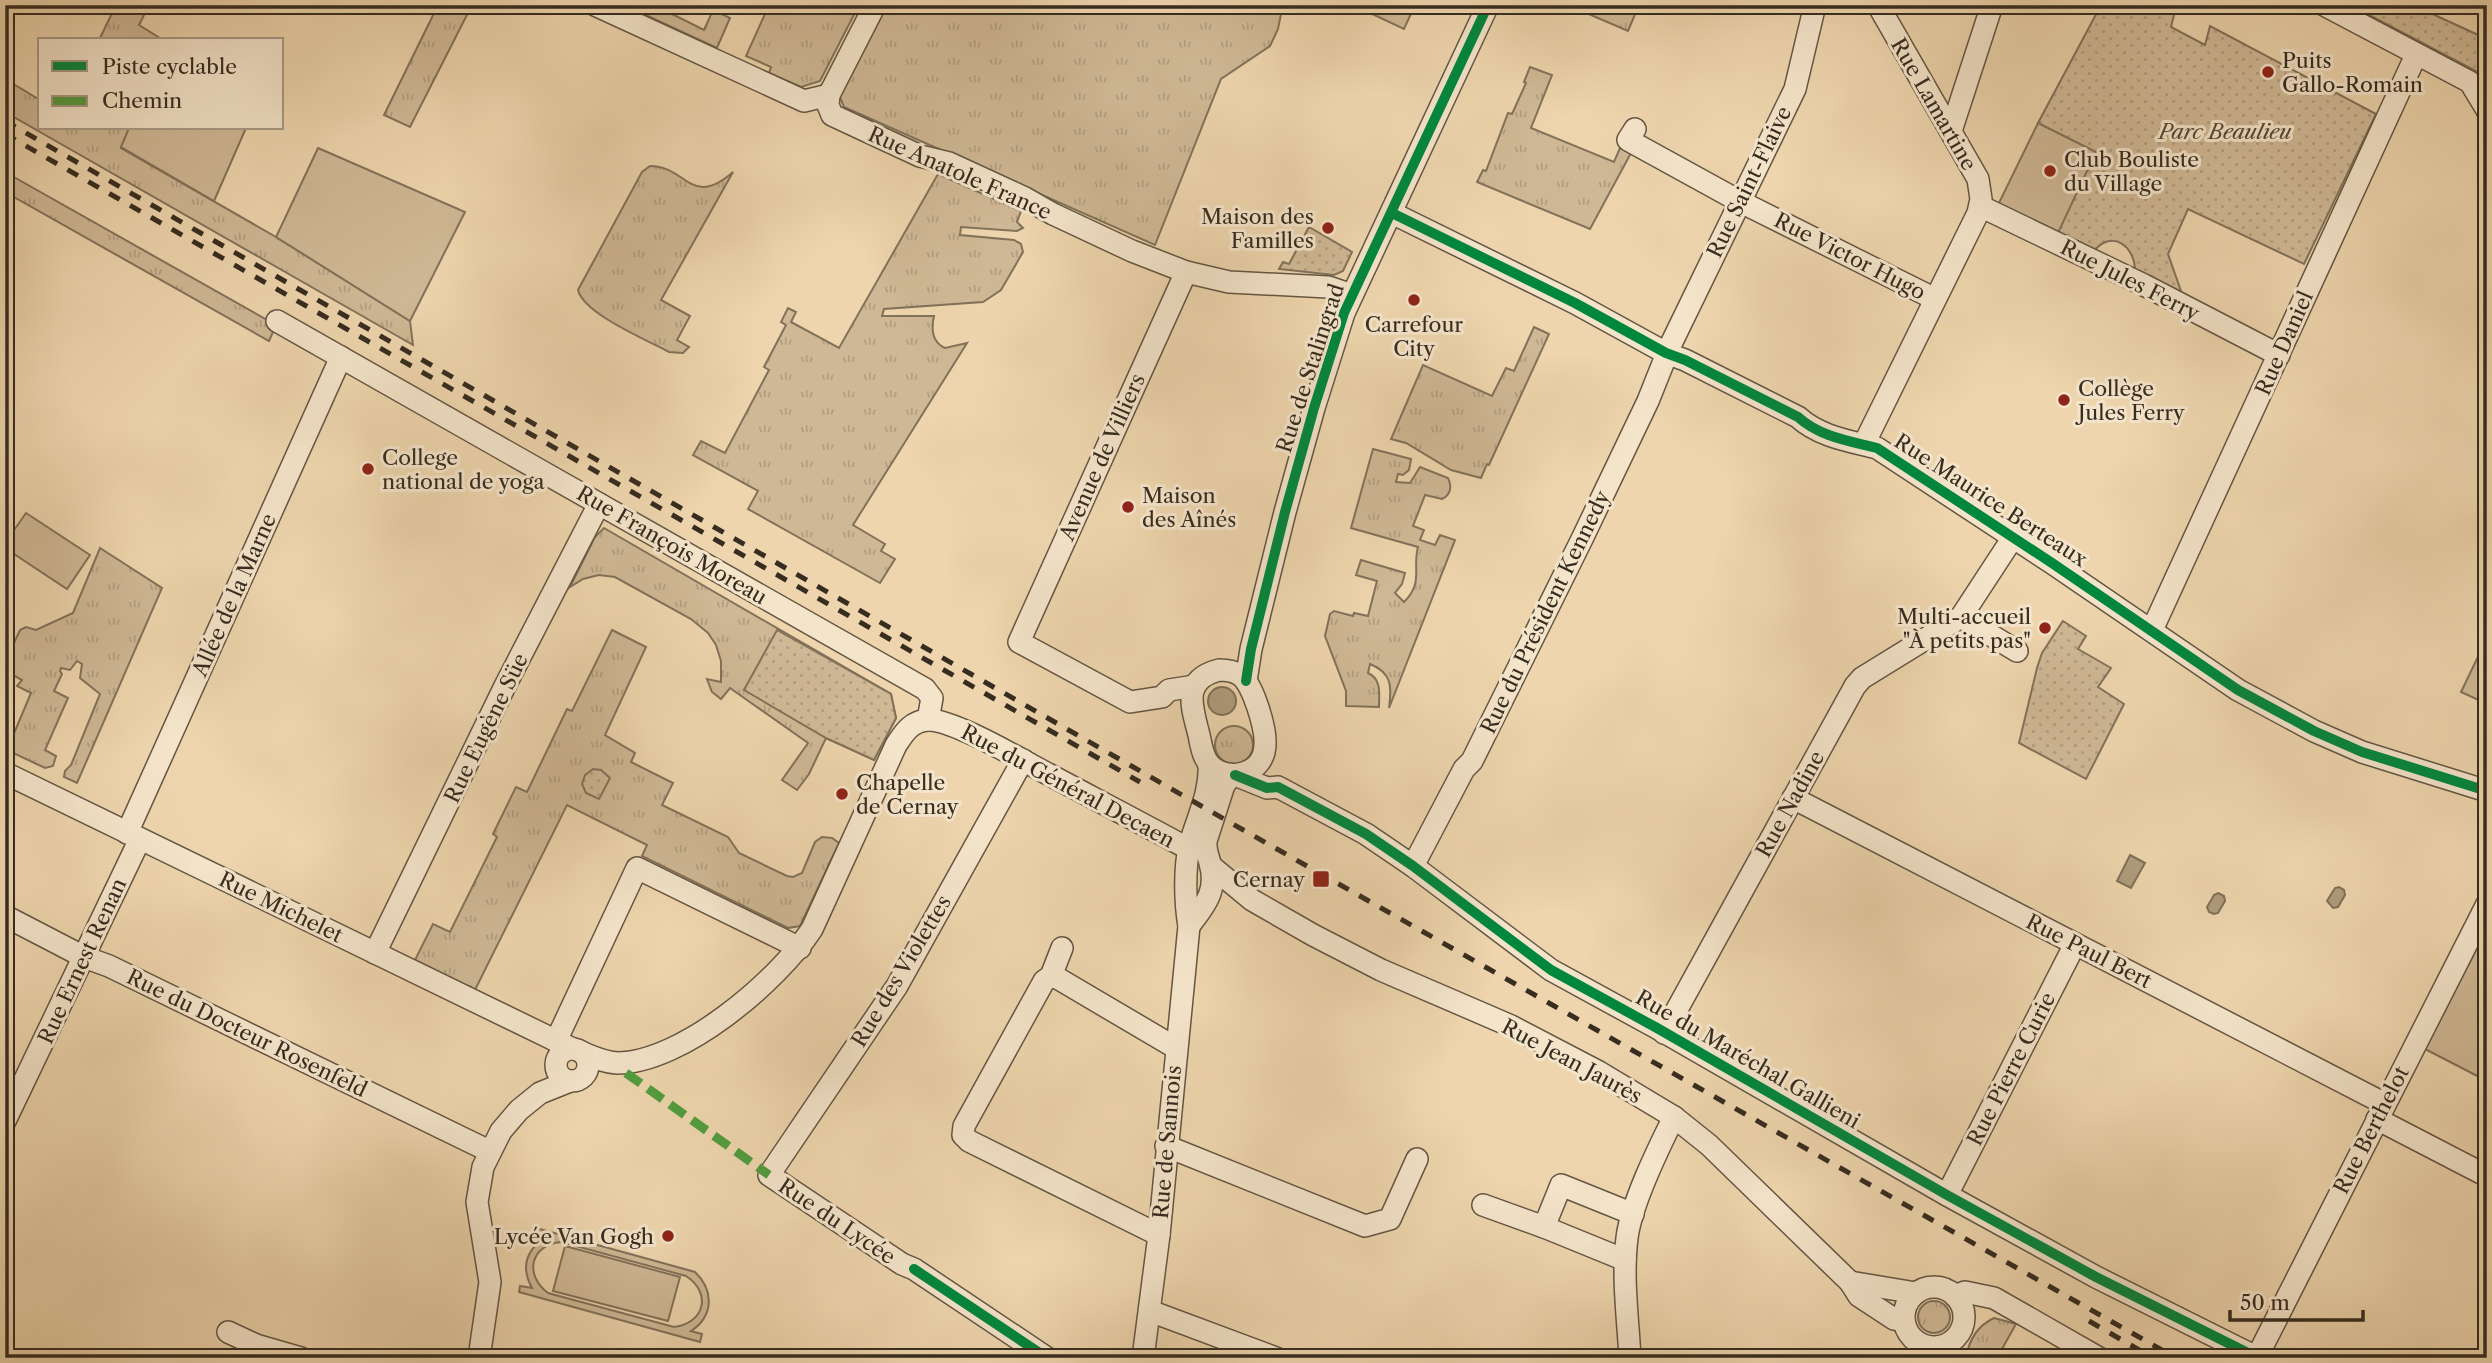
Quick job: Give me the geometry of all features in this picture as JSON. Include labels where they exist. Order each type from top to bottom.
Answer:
[{"type":"street","points":[[595,5],[804,101],[829,95],[875,5]]},
{"type":"street","name":"Rue de Stalingrad","points":[[1247,681],[1264,595],[1304,441],[1344,313],[1489,5]]},
{"type":"street","name":"Rue Saint-Flaive","points":[[1666,353],[1795,89],[1815,5]]},
{"type":"street","name":"Rue Lamartine","points":[[1878,5],[1978,179],[1980,206]]},
{"type":"street","points":[[1951,131],[1992,5]]},
{"type":"street","points":[[2324,5],[2478,86],[2487,110]]},
{"type":"street","name":"Rue Daniel","points":[[2152,630],[2416,55]]},
{"type":"street","name":"Rue Anatole France","points":[[829,95],[832,115],[920,156],[949,163],[1132,251],[1186,272],[1230,282],[1328,288],[1353,295]]},
{"type":"street","name":"Rue Victor Hugo","points":[[1635,129],[1628,140],[1739,201],[1935,299]]},
{"type":"street","points":[[1864,444],[1980,206]]},
{"type":"street","name":"Rue Jules Ferry","points":[[1980,206],[2134,280],[2279,355]]},
{"type":"street","name":"Rue Maurice Berteaux","points":[[1392,213],[1798,417],[1807,426],[1852,443],[1877,448],[2238,690],[2314,731],[2362,752],[2487,791]]},
{"type":"street","name":"Avenue de Villiers","points":[[1186,272],[1019,642],[1130,702],[1162,697],[1169,690],[1193,694]]},
{"type":"street","points":[[278,321],[341,357]]},
{"type":"street","name":"Rue du Président Kennedy","points":[[1413,866],[1464,769],[1472,761],[1582,539],[1648,401],[1666,353]]},
{"type":"street","name":"Rue François Moreau","points":[[341,357],[925,689],[932,698],[928,720]]},
{"type":"street","name":"Allée de la Marne","points":[[134,836],[341,357]]},
{"type":"street","name":"Rue Eugène Süe","points":[[375,953],[504,688],[599,503]]},
{"type":"street","name":"Rue Nadine","points":[[1664,1032],[1855,686],[1862,678],[1961,617],[2012,539]]},
{"type":"street","points":[[1961,617],[2017,651]]},
{"type":"street","points":[[1265,750],[1257,766],[1250,771],[1234,775],[1223,773],[1209,764],[1203,753],[1193,694],[1207,674],[1219,670],[1237,673],[1247,681],[1278,787]]},
{"type":"street","points":[[569,1059],[629,1062],[666,1050],[718,1021],[777,973],[800,948],[812,929],[896,746],[910,726],[928,720]]},
{"type":"street","name":"Rue du Général Decaen","points":[[928,720],[954,726],[1023,760],[1188,855]]},
{"type":"street","name":"Rue des Violettes","points":[[769,1175],[897,986],[1023,760]]},
{"type":"street","name":"Rue de Sannois","points":[[1143,1358],[1159,1235],[1189,926],[1185,907],[1188,855],[1209,780],[1209,764]]},
{"type":"street","name":"Rue Michelet","points":[[5,773],[375,953],[569,1059]]},
{"type":"street","points":[[1189,926],[1210,898],[1211,866],[1206,841],[1224,785],[1234,775]]},
{"type":"street","name":"Rue du Maréchal Gallieni","points":[[1234,775],[1267,788],[1278,787],[1366,834],[1551,970],[2096,1277],[2257,1357]]},
{"type":"street","name":"Rue Paul Bert","points":[[1793,798],[2075,944],[2381,1111],[2487,1175]]},
{"type":"street","name":"Rue Ernest Renan","points":[[5,1121],[84,957],[134,836]]},
{"type":"street","points":[[1188,855],[1197,880],[1212,890]]},
{"type":"street","name":"Rue Jean Jaurès","points":[[1211,866],[1252,900],[1381,970],[1511,1026],[1599,1072],[1674,1117],[1709,1144],[1850,1282],[1859,1296],[1894,1319],[1915,1344]]},
{"type":"street","points":[[479,1358],[489,1282],[477,1202],[479,1184],[489,1151],[509,1120],[540,1093],[569,1059],[637,868],[800,948]]},
{"type":"street","name":"Rue Jean Jaurès","points":[[1212,890],[1252,900]]},
{"type":"street","name":"Rue Berthelot","points":[[2257,1357],[2487,904]]},
{"type":"street","name":"Rue du Docteur Rosenfeld","points":[[5,916],[84,957],[109,966],[489,1151]]},
{"type":"street","name":"Rue Pierre Curie","points":[[1947,1195],[2075,944]]},
{"type":"street","points":[[1062,948],[1051,976],[1044,981],[964,1126],[963,1135],[969,1141],[1159,1235]]},
{"type":"street","points":[[1051,976],[1176,1048]]},
{"type":"street","points":[[569,1059],[626,1073]]},
{"type":"street","points":[[1630,1358],[1625,1260],[1627,1235],[1656,1151],[1674,1117]]},
{"type":"street","points":[[1166,1146],[1365,1226],[1390,1219],[1418,1159]]},
{"type":"street","name":"Rue du Lycée","points":[[769,1175],[1047,1358]]},
{"type":"street","points":[[1544,1227],[1561,1185],[1633,1214]]},
{"type":"street","points":[[1483,1205],[1625,1260]]},
{"type":"street","points":[[1850,1282],[1916,1293]]},
{"type":"street","points":[[1936,1287],[1950,1291],[1955,1296],[1964,1313],[1955,1349],[1915,1344],[1906,1305],[1916,1293],[1936,1287]]},
{"type":"street","points":[[1955,1296],[1965,1292],[1994,1298],[2099,1358]]},
{"type":"street","points":[[1150,1311],[1276,1358]]},
{"type":"street","points":[[228,1332],[256,1345],[301,1358]]},
{"type":"green space","points":[[116,5],[149,5],[139,25],[160,38],[100,38]]},
{"type":"green space","points":[[438,5],[472,5],[410,127],[384,115]]},
{"type":"green space","points":[[624,5],[654,5],[704,30],[713,10],[730,18],[717,48]]},
{"type":"green space","points":[[769,5],[859,5],[820,81],[801,87],[769,73],[771,67],[746,56]]},
{"type":"green space","points":[[885,5],[1099,5],[1136,12],[1137,5],[1280,5],[1281,14],[1270,46],[1221,79],[1155,245],[844,107],[839,95]]},
{"type":"green space","points":[[1353,5],[1415,5],[1404,29]]},
{"type":"green space","points":[[1582,5],[1639,5],[1628,31],[1577,9]]},
{"type":"green space","name":"Parc Beaulieu","points":[[2101,5],[2172,5],[2176,7],[2171,27],[2205,45],[2210,26],[2376,114],[2304,264],[2188,209],[2168,254],[2182,294],[2135,271],[2131,254],[2121,243],[2108,241],[2094,251],[2058,233],[2038,123]]},
{"type":"green space","points":[[2350,5],[2413,5],[2487,39],[2487,77]]},
{"type":"green space","points":[[1530,67],[1552,75],[1531,128],[1614,162],[1620,148],[1631,153],[1590,229],[1477,182],[1483,170],[1486,171],[1508,113],[1512,114],[1526,83],[1524,82]]},
{"type":"green space","points":[[5,79],[38,99],[38,130],[128,130],[121,148],[276,237],[410,321],[413,345],[5,112]]},
{"type":"green space","name":"Club Bouliste du Village","points":[[2038,123],[2096,152],[2058,233],[1998,205]]},
{"type":"green space","points":[[128,130],[245,130],[214,201],[121,147]]},
{"type":"green space","points":[[318,148],[465,212],[410,321],[276,237]]},
{"type":"green space","points":[[650,166],[673,172],[698,186],[708,187],[733,172],[661,300],[690,316],[677,340],[689,347],[683,353],[669,352],[618,326],[592,308],[578,290],[642,172]]},
{"type":"green space","points":[[5,172],[276,325],[269,341],[5,192]]},
{"type":"green space","points":[[938,174],[1021,211],[1017,222],[1023,228],[1017,231],[961,227],[960,235],[1014,240],[1021,244],[1023,252],[1001,290],[983,302],[884,309],[882,316],[934,316],[934,335],[937,342],[945,348],[967,343],[853,525],[885,544],[881,551],[895,559],[880,583],[748,509],[758,491],[693,455],[701,441],[725,453],[769,370],[764,367],[786,325],[781,322],[788,308],[796,312],[791,322],[839,348]]},
{"type":"green space","points":[[1309,227],[1352,252],[1343,271],[1334,275],[1279,269],[1283,262],[1289,264]]},
{"type":"green space","points":[[1534,327],[1549,334],[1481,478],[1451,470],[1406,443],[1391,439],[1423,365],[1492,396],[1506,368],[1514,371]]},
{"type":"green space","points":[[1373,449],[1411,459],[1409,470],[1403,475],[1398,474],[1396,482],[1410,483],[1420,467],[1448,478],[1449,493],[1442,499],[1425,495],[1413,526],[1424,530],[1420,540],[1435,545],[1440,535],[1455,540],[1389,708],[1389,681],[1383,672],[1370,664],[1368,673],[1378,683],[1379,707],[1346,706],[1346,691],[1325,636],[1330,614],[1334,611],[1353,616],[1354,613],[1368,616],[1377,581],[1356,575],[1361,560],[1405,573],[1402,584],[1395,593],[1404,602],[1416,582],[1418,547],[1351,528]]},
{"type":"green space","points":[[26,513],[90,555],[67,589],[5,548],[5,543]]},
{"type":"green space","points":[[604,528],[891,694],[896,718],[874,760],[826,738],[809,774],[797,790],[782,780],[808,743],[730,688],[721,699],[712,692],[707,679],[721,682],[721,661],[716,645],[708,633],[691,619],[615,577],[599,575],[583,579],[570,587],[595,537]]},
{"type":"green space","points":[[100,548],[162,588],[77,783],[64,777],[65,771],[71,765],[100,694],[80,678],[82,664],[77,661],[70,670],[61,668],[62,674],[54,691],[68,698],[45,750],[56,756],[53,766],[45,768],[7,750],[31,693],[17,686],[22,680],[11,674],[7,658],[20,630],[26,627],[36,630],[73,613]]},
{"type":"green space","points":[[2063,621],[2086,636],[2078,649],[2111,668],[2098,687],[2124,704],[2086,779],[2019,743],[2042,653]]},
{"type":"green space","points":[[612,630],[646,647],[605,735],[635,753],[631,762],[673,783],[662,805],[728,837],[739,853],[787,876],[793,877],[802,873],[815,842],[822,837],[832,838],[839,843],[800,926],[788,928],[642,856],[647,845],[567,805],[475,990],[415,960],[433,924],[450,932],[497,837],[493,834],[516,787],[527,792],[567,709],[572,711]]},
{"type":"green space","points":[[777,630],[891,694],[896,718],[874,760],[826,738],[744,690]]},
{"type":"green space","points":[[2487,638],[2487,704],[2461,692]]},
{"type":"green space","points":[[1234,726],[1248,731],[1253,745],[1248,759],[1234,764],[1220,759],[1215,745],[1220,731]]},
{"type":"green space","points":[[593,769],[601,770],[610,778],[599,799],[586,793],[582,784],[585,775]]},
{"type":"green space","points":[[2487,928],[2487,1081],[2425,1049]]},
{"type":"green space","points":[[536,1228],[695,1272],[706,1287],[709,1303],[704,1318],[691,1331],[702,1334],[700,1342],[519,1292],[520,1286],[532,1288],[527,1274],[527,1260],[533,1248],[544,1238],[534,1236]],"holes":[[[561,1242],[686,1276],[699,1291],[701,1306],[693,1320],[674,1327],[548,1293],[540,1286],[533,1270],[537,1255],[551,1244]]]},
{"type":"green space","points":[[565,1246],[680,1277],[668,1321],[553,1291]]},
{"type":"green space","points":[[1934,1301],[1945,1306],[1950,1317],[1945,1328],[1934,1333],[1923,1328],[1918,1317],[1923,1306]]},
{"type":"green space","points":[[1994,1318],[2016,1324],[1997,1358],[1966,1358],[1975,1334]]},
{"type":"shaded area","points":[[1222,687],[1232,691],[1236,701],[1232,711],[1222,715],[1212,711],[1208,701],[1212,691]]},
{"type":"shaded area","points":[[2130,855],[2145,863],[2131,888],[2117,881]]},
{"type":"shaded area","points":[[2335,888],[2344,890],[2345,895],[2338,907],[2333,908],[2327,901]]},
{"type":"shaded area","points":[[2218,893],[2224,896],[2225,901],[2218,913],[2214,914],[2209,912],[2207,907]]},
{"type":"railway","points":[[5,121],[1231,823],[2176,1358]]},
{"type":"railway","points":[[5,134],[1140,782]]},
{"type":"railway","points":[[2089,1321],[2153,1358]]},
{"type":"marked path","points":[[626,1073],[769,1175]]},
{"type":"cycle path","points":[[1246,681],[1251,649],[1285,512],[1344,313],[1488,5]]},
{"type":"cycle path","points":[[1392,213],[1575,303],[1666,353],[1798,417],[1816,429],[1877,448],[2238,690],[2314,731],[2362,752],[2487,791]]},
{"type":"cycle path","points":[[1235,775],[1267,788],[1278,787],[1366,834],[1551,970],[2096,1277],[2258,1358]]},
{"type":"cycle path","points":[[914,1269],[1047,1358]]},
{"type":"place","name":"Puits Gallo-Romain","points":[[2268,72]]},
{"type":"place","name":"Club Bouliste du Village","points":[[2050,171]]},
{"type":"place","name":"Maison des Familles","points":[[1328,228]]},
{"type":"place","name":"Carrefour City","points":[[1414,300]]},
{"type":"place","name":"Collège Jules Ferry","points":[[2064,400]]},
{"type":"place","name":"College national de yoga","points":[[368,469]]},
{"type":"place","name":"Maison des Aînés","points":[[1128,507]]},
{"type":"place","name":"Multi-accueil \"À petits pas\"","points":[[2045,628]]},
{"type":"place","name":"Chapelle de Cernay","points":[[842,794]]},
{"type":"place","name":"Cernay","points":[[1321,879]]},
{"type":"place","name":"Lycée Van Gogh","points":[[668,1236]]}]
